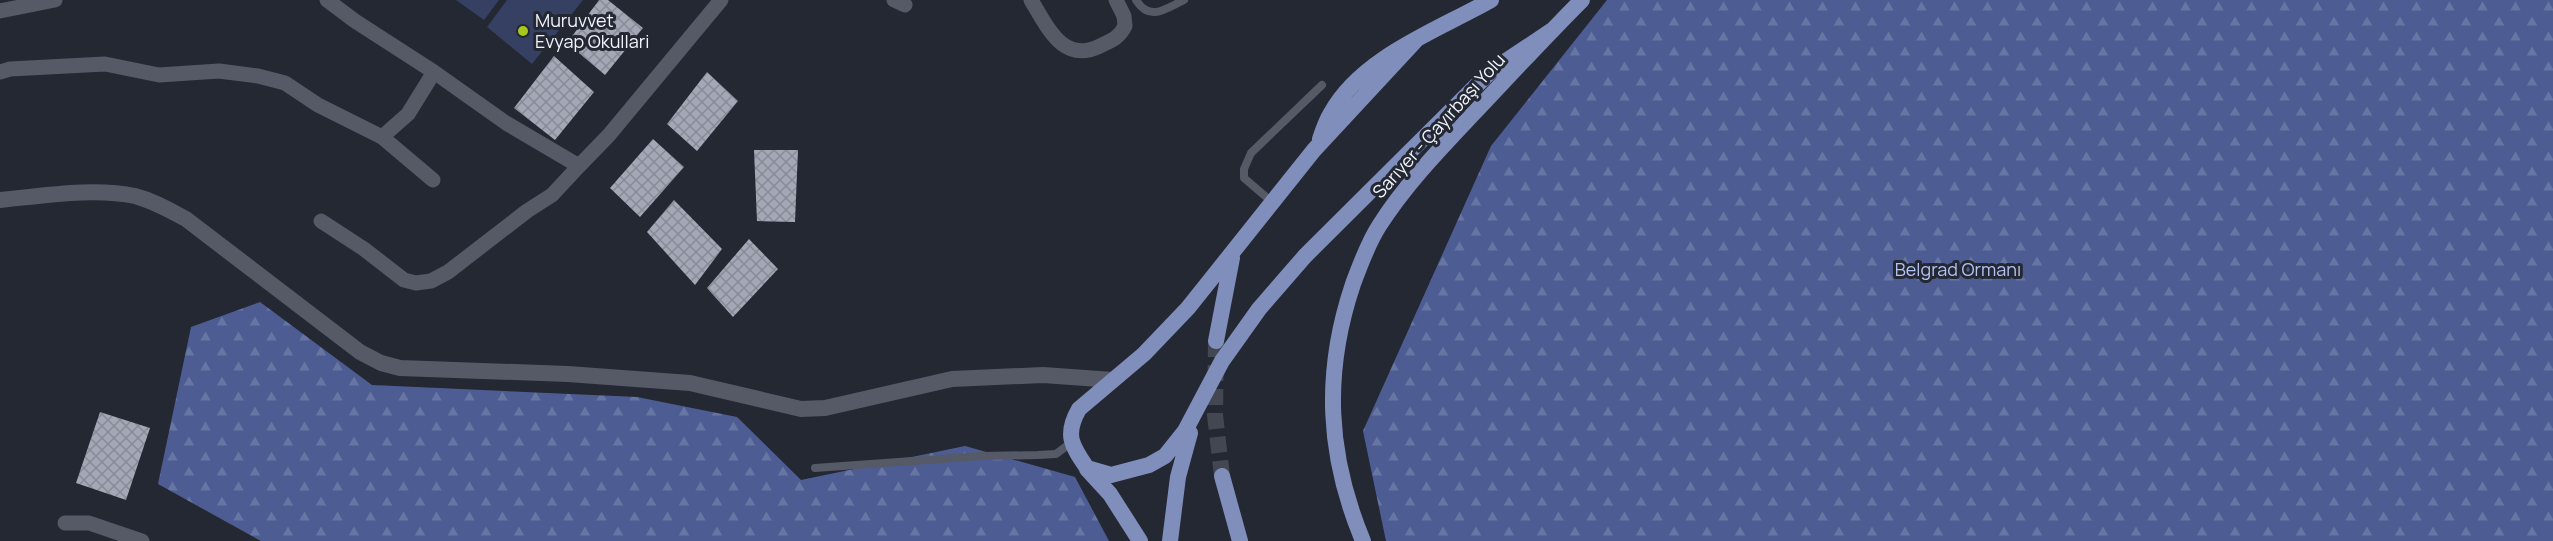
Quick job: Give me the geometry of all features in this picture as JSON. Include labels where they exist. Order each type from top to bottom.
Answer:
[{"type":"main road","points":[[1140,541],[1110,494],[1087,468],[1072,442],[1070,435],[1072,420],[1078,409],[1151,346],[1233,255],[1248,232],[1314,150],[1418,39],[1491,0]]},
{"type":"main road","name":"Sarıyer - Çayırbaşı Yolu","points":[[1362,541],[1351,513],[1338,466],[1332,396],[1343,315],[1359,269],[1377,228],[1404,189],[1582,0]]},
{"type":"main road","points":[[1087,468],[1112,475],[1149,465],[1165,456],[1185,430],[1222,361],[1259,309],[1305,256],[1483,77],[1551,31]]},
{"type":"main road","points":[[1216,341],[1233,255]]},
{"type":"main road","points":[[1170,541],[1184,455],[1204,392]]},
{"type":"main road","points":[[1222,476],[1240,541]]},
{"type":"street","points":[[0,11],[55,0]]},
{"type":"street","points":[[327,0],[506,123],[579,166]]},
{"type":"street","points":[[321,221],[364,249],[404,280],[416,283],[431,281],[448,272],[527,211],[552,195],[609,135],[721,0]]},
{"type":"street","points":[[1031,0],[1064,48],[1076,52],[1091,50],[1119,37],[1125,26],[1116,0]]},
{"type":"street","points":[[0,72],[10,69],[105,64],[159,75],[219,71],[258,76],[285,83],[318,105],[382,137],[433,180]]},
{"type":"street","points":[[382,137],[408,114],[434,72]]},
{"type":"street","points":[[0,200],[60,194],[120,194],[160,205],[186,219],[360,352],[381,363],[400,368],[568,374],[690,383],[801,409],[825,408],[952,379],[1043,375],[1113,380]]},
{"type":"street","points":[[64,523],[88,523],[142,541]]},
{"type":"lane","points":[[1136,0],[1142,9],[1150,13],[1158,12],[1184,0]]},
{"type":"lane","points":[[1273,203],[1244,178],[1244,169],[1251,153],[1322,85]]},
{"type":"lane","points":[[814,468],[982,456],[1038,456],[1056,453],[1072,442]]},
{"type":"shaded area","points":[[456,0],[499,0],[484,20]]},
{"type":"shaded area","name":"Muruvvet Evyap Okullari","points":[[507,0],[583,0],[532,64],[487,27]]},
{"type":"green space","name":"Belgrad Ormanı","points":[[1607,0],[2553,0],[2553,541],[1386,541],[1363,431],[1491,146]]},
{"type":"green space","points":[[260,302],[372,385],[637,397],[737,417],[801,480],[965,446],[1075,477],[1109,541],[261,541],[158,484],[191,327]]},
{"type":"building","points":[[599,0],[608,0],[643,28],[605,75],[567,43]]},
{"type":"building","points":[[554,56],[594,92],[555,140],[514,108]]},
{"type":"building","points":[[707,72],[738,101],[697,151],[667,124]]},
{"type":"building","points":[[653,139],[684,167],[640,217],[610,188]]},
{"type":"building","points":[[754,150],[798,150],[795,222],[757,221]]},
{"type":"building","points":[[674,200],[722,249],[695,285],[647,232]]},
{"type":"building","points":[[749,239],[778,269],[733,317],[707,288]]},
{"type":"building","points":[[100,412],[150,428],[126,500],[76,483]]},
{"type":"tunnel","points":[[1216,341],[1215,415],[1222,476]]},
{"type":"place","name":"Muruvvet Evyap Okullari","points":[[523,31]]}]
